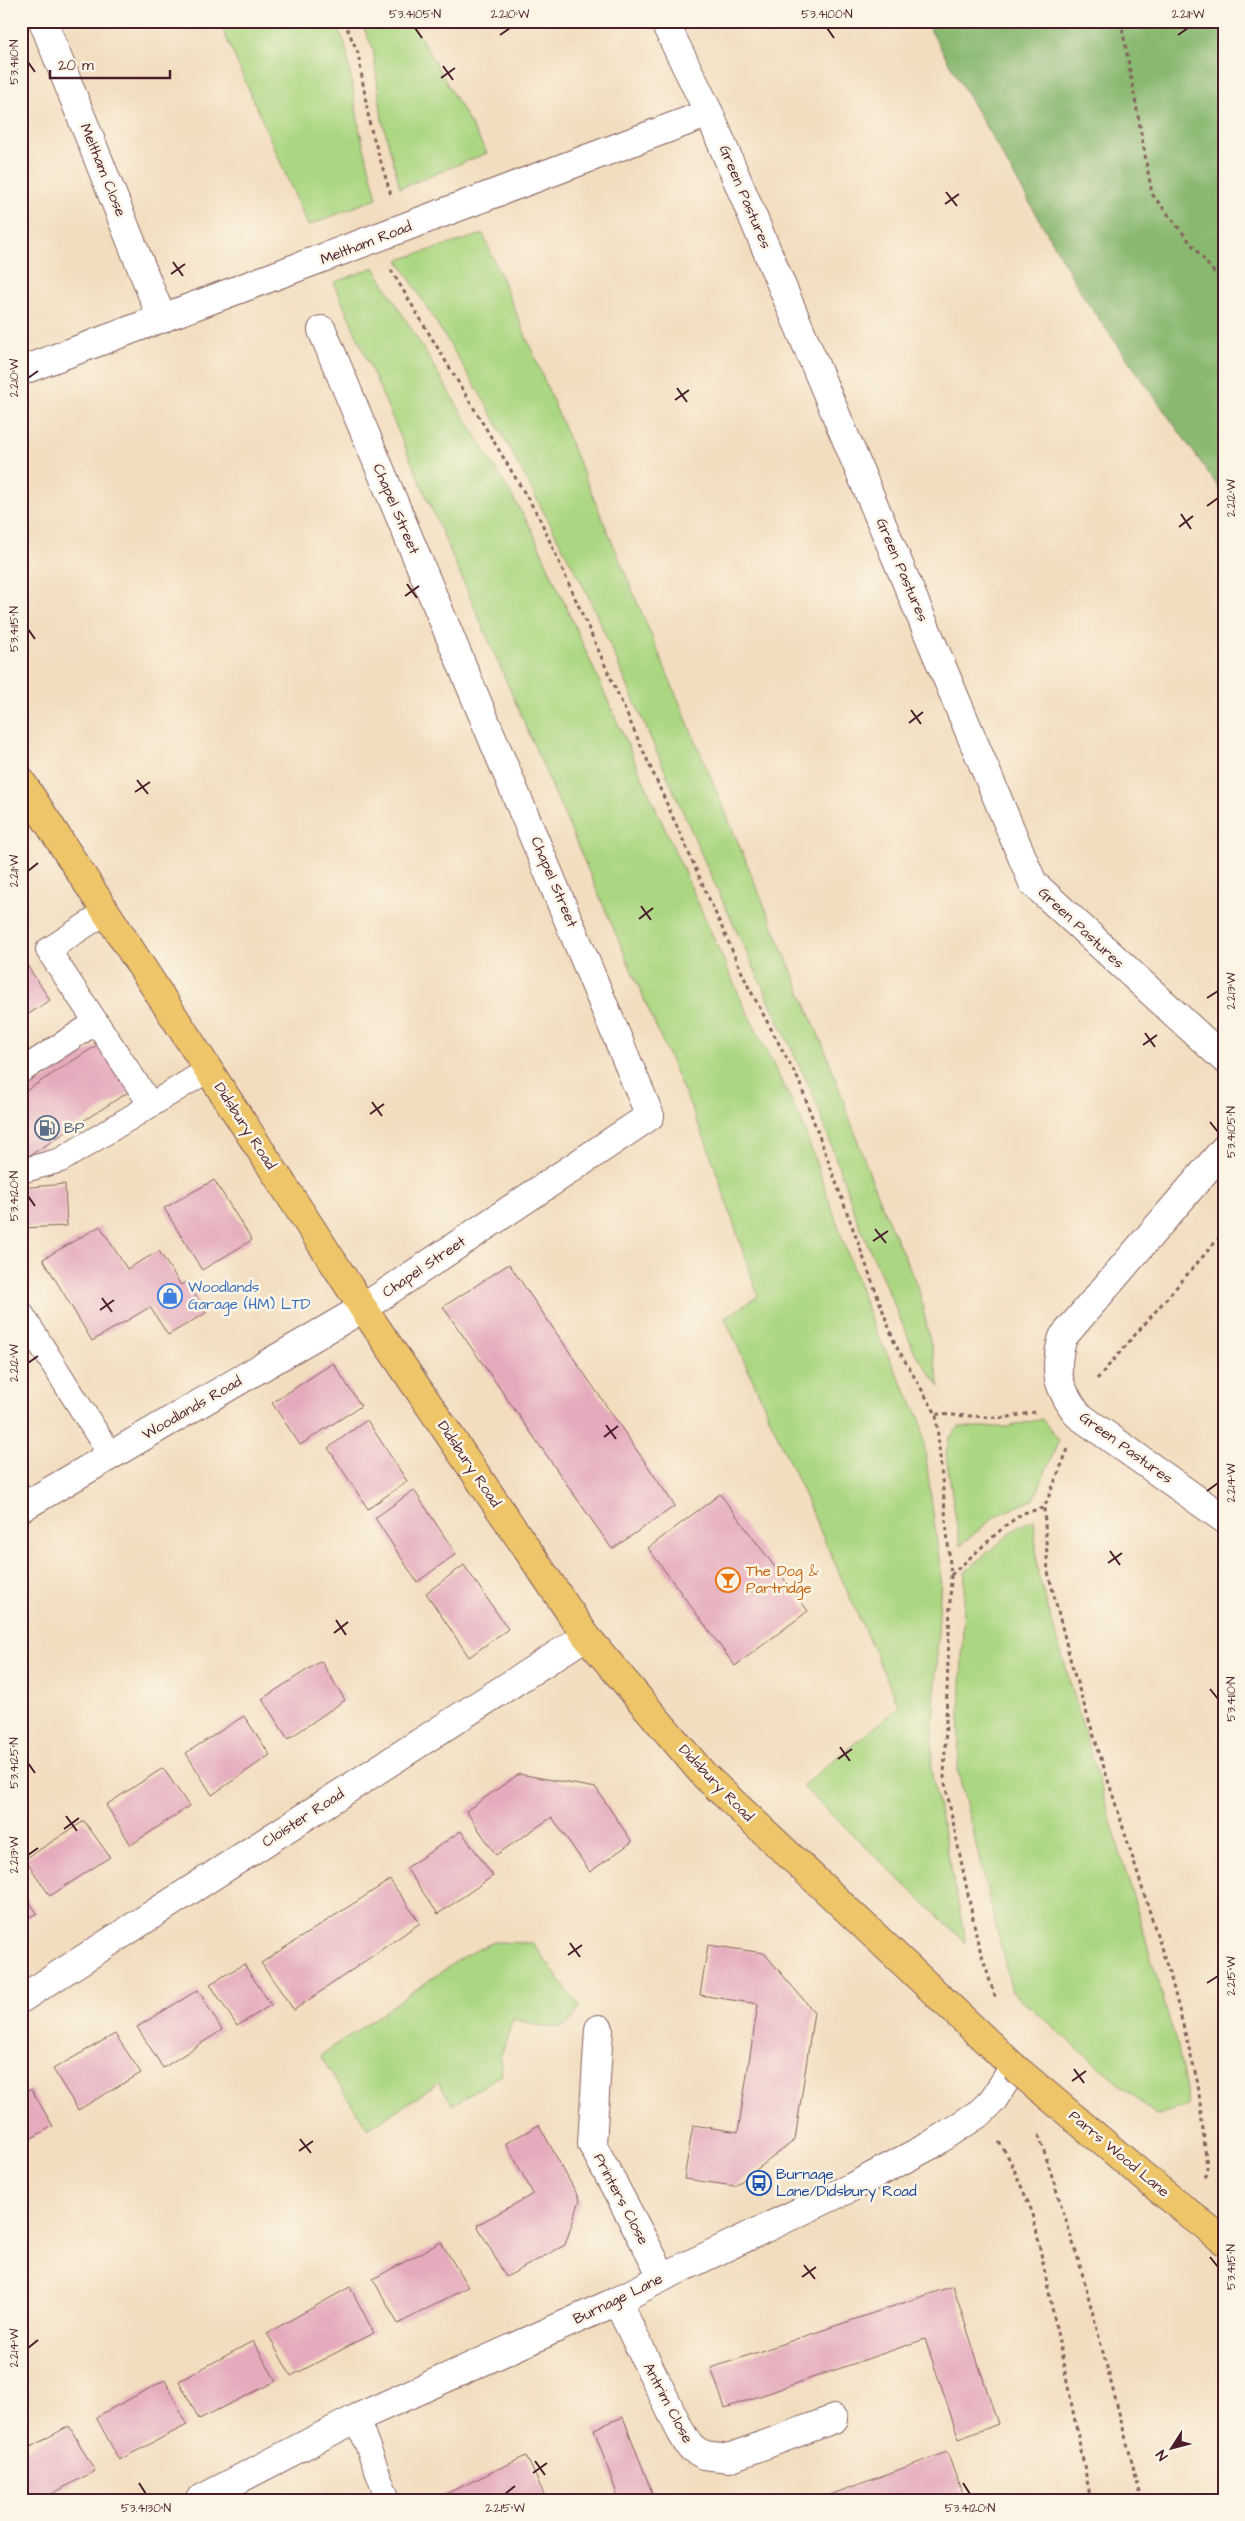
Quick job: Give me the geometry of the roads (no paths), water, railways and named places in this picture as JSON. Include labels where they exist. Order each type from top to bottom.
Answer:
[{"type":"main road","name":"Didsbury Road","points":[[21,781],[363,1308],[586,1636],[704,1775],[1014,2067]]},
{"type":"main road","name":"Parrs Wood Lane","points":[[1014,2067],[1155,2186],[1224,2241]]},
{"type":"street","name":"Meltham Close","points":[[43,21],[162,319]]},
{"type":"street","name":"Green Pastures","points":[[664,21],[710,113],[1033,883],[1224,1059]]},
{"type":"street","name":"Meltham Road","points":[[21,371],[710,113]]},
{"type":"street","name":"Chapel Street","points":[[322,330],[559,893],[650,1116],[363,1308]]},
{"type":"street","name":"Green Pastures","points":[[1224,1149],[1064,1337],[1058,1356],[1057,1378],[1066,1398],[1078,1415],[1224,1518]]},
{"type":"street","name":"Woodlands Road","points":[[21,1508],[363,1308]]},
{"type":"street","name":"Cloister Road","points":[[21,1999],[586,1636]]},
{"type":"street","name":"Printers Close","points":[[599,2029],[592,2144],[663,2277]]},
{"type":"street","name":"Burnage Lane","points":[[199,2500],[357,2418],[617,2301],[663,2277],[852,2187],[931,2145],[987,2106],[1014,2067]]},
{"type":"street","name":"Antrim Close","points":[[617,2301],[681,2432],[690,2447],[704,2455],[728,2458],[834,2419]]},
{"type":"lane","points":[[106,912],[48,950],[152,1104]]},
{"type":"lane","points":[[21,1071],[96,1022]]},
{"type":"lane","points":[[21,1170],[61,1160],[208,1070]]},
{"type":"lane","points":[[21,1313],[111,1456]]},
{"type":"lane","points":[[357,2418],[388,2500]]},
{"type":"place","name":"BP","points":[[47,1128]]},
{"type":"place","name":"Woodlands Garage (HM) LTD","points":[[170,1296]]},
{"type":"place","name":"The Dog & Partridge","points":[[728,1580]]},
{"type":"place","name":"Burnage Lane/Didsbury Road","points":[[759,2183]]}]
